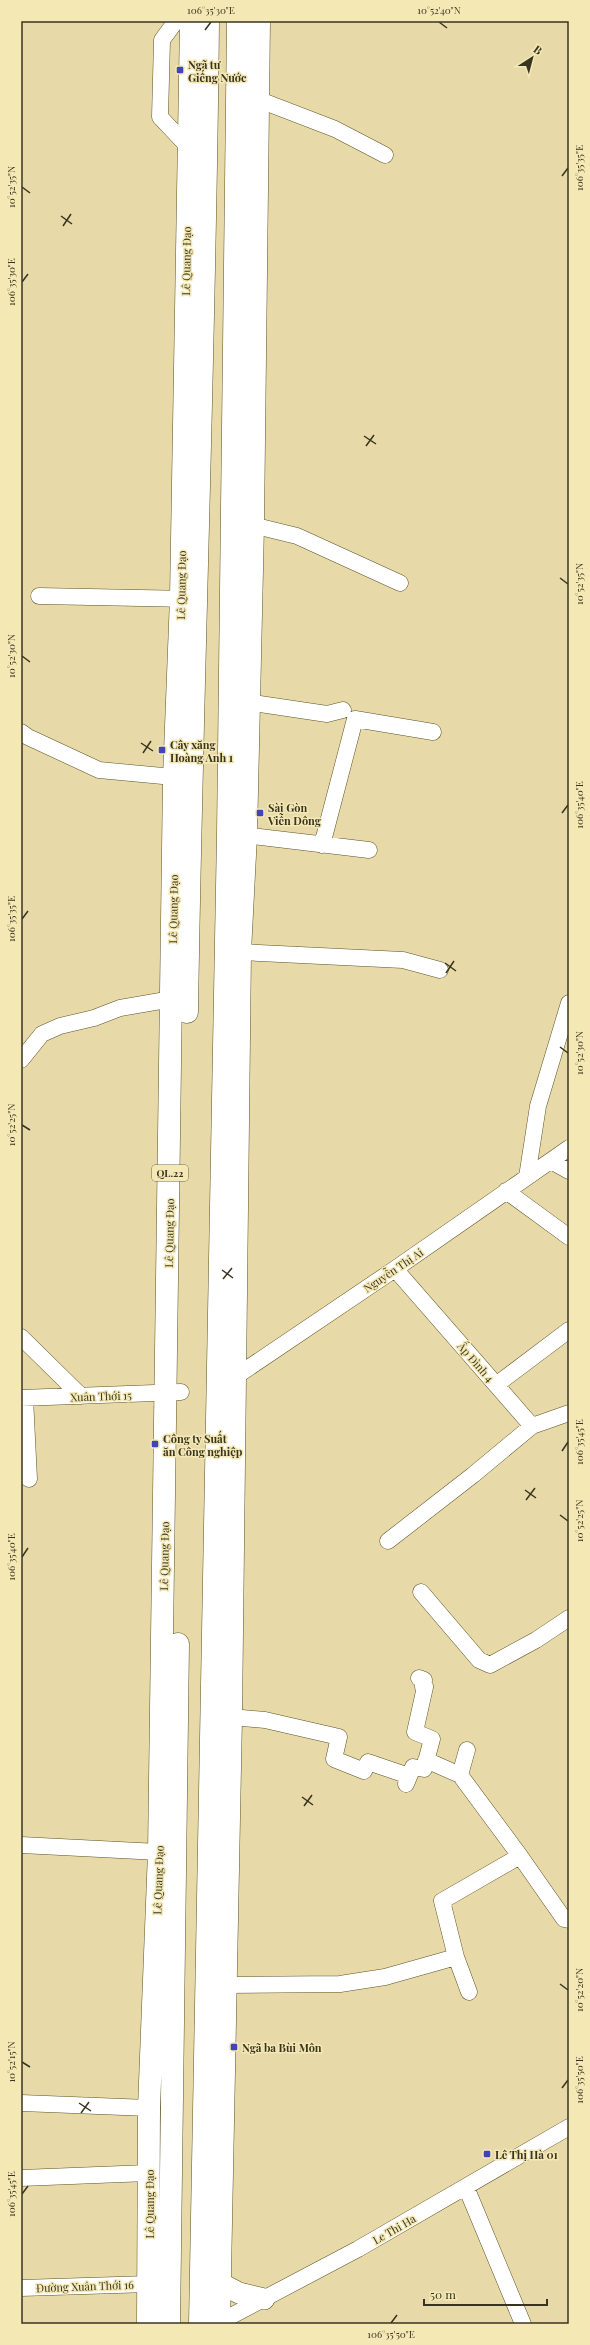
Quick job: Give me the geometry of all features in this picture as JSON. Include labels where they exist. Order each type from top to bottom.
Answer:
[{"type":"highway","name":"Lê Quang Đạo","points":[[189,598],[188,149],[191,21]]},
{"type":"highway","name":"Lê Quang Đạo","points":[[148,2324],[149,2108],[174,1393],[172,999],[206,162],[208,21]]},
{"type":"highway","points":[[213,2324],[220,2283],[224,1985],[231,1718],[225,1384],[240,952],[237,834],[247,702],[242,523],[236,92],[238,21]]},
{"type":"highway","points":[[213,2324],[225,1384],[242,523],[258,98],[259,21]]},
{"type":"highway","name":"Lê Quang Đạo","points":[[169,2324],[174,1393],[182,778]]},
{"type":"main road","points":[[220,2283],[238,2293],[264,2299]]},
{"type":"street","points":[[176,21],[162,40],[160,117],[188,149],[206,162]]},
{"type":"street","points":[[236,92],[258,98],[335,129],[385,155]]},
{"type":"street","points":[[242,523],[297,536],[400,583]]},
{"type":"street","points":[[40,596],[189,598]]},
{"type":"street","points":[[247,702],[327,714],[342,710]]},
{"type":"street","points":[[322,844],[355,719],[433,732]]},
{"type":"street","points":[[21,732],[28,737],[100,770],[182,778]]},
{"type":"street","points":[[237,834],[369,850]]},
{"type":"street","points":[[240,952],[403,960],[440,970]]},
{"type":"street","points":[[21,1060],[42,1034],[60,1026],[94,1018],[120,1008],[172,999]]},
{"type":"street","points":[[527,1177],[538,1106],[569,1002]]},
{"type":"street","name":"Nguyễn Thị Ai","points":[[225,1384],[395,1269],[569,1148]]},
{"type":"street","points":[[550,1161],[569,1171]]},
{"type":"street","points":[[506,1191],[569,1237]]},
{"type":"street","name":"Ấp Đình 4","points":[[395,1269],[532,1426]]},
{"type":"street","points":[[496,1385],[569,1330]]},
{"type":"street","points":[[21,1337],[81,1396]]},
{"type":"street","name":"Xuân Thới 15","points":[[23,1398],[174,1393]]},
{"type":"street","points":[[23,1398],[29,1479]]},
{"type":"street","points":[[388,1541],[473,1475],[532,1426],[569,1413]]},
{"type":"street","points":[[421,1592],[474,1655],[479,1660],[490,1665],[536,1640],[569,1618]]},
{"type":"street","points":[[231,1718],[266,1720],[339,1738],[334,1759],[364,1771],[368,1762],[407,1780],[413,1767],[424,1769],[432,1739],[415,1732],[425,1687],[423,1686],[424,1680],[419,1678]]},
{"type":"street","points":[[460,1774],[467,1750]]},
{"type":"street","points":[[426,1760],[460,1774],[564,1919],[569,1920]]},
{"type":"street","points":[[21,1845],[159,1852]]},
{"type":"street","points":[[469,1992],[456,1957],[442,1901],[520,1856]]},
{"type":"street","points":[[224,1985],[340,1984],[385,1977],[456,1957]]},
{"type":"street","points":[[21,2103],[149,2108]]},
{"type":"street","name":"Le Thi Ha","points":[[213,2324],[264,2299],[358,2249],[569,2127]]},
{"type":"street","points":[[21,2178],[148,2173]]},
{"type":"street","points":[[466,2187],[523,2324]]},
{"type":"street","name":"Đường Xuân Thới 16","points":[[21,2288],[149,2284]]},
{"type":"place","name":"Ngã tư Giếng Nước","points":[[180,70]]},
{"type":"place","name":"Cây xăng Hoàng Anh 1","points":[[162,750]]},
{"type":"place","name":"Sài Gòn Viễn Đông","points":[[260,813]]},
{"type":"place","name":"Công ty Suất ăn Công nghiệp","points":[[155,1444]]},
{"type":"place","name":"Ngã ba Bùi Môn","points":[[234,2047]]},
{"type":"place","name":"Lê Thị Hà 01","points":[[487,2154]]}]
